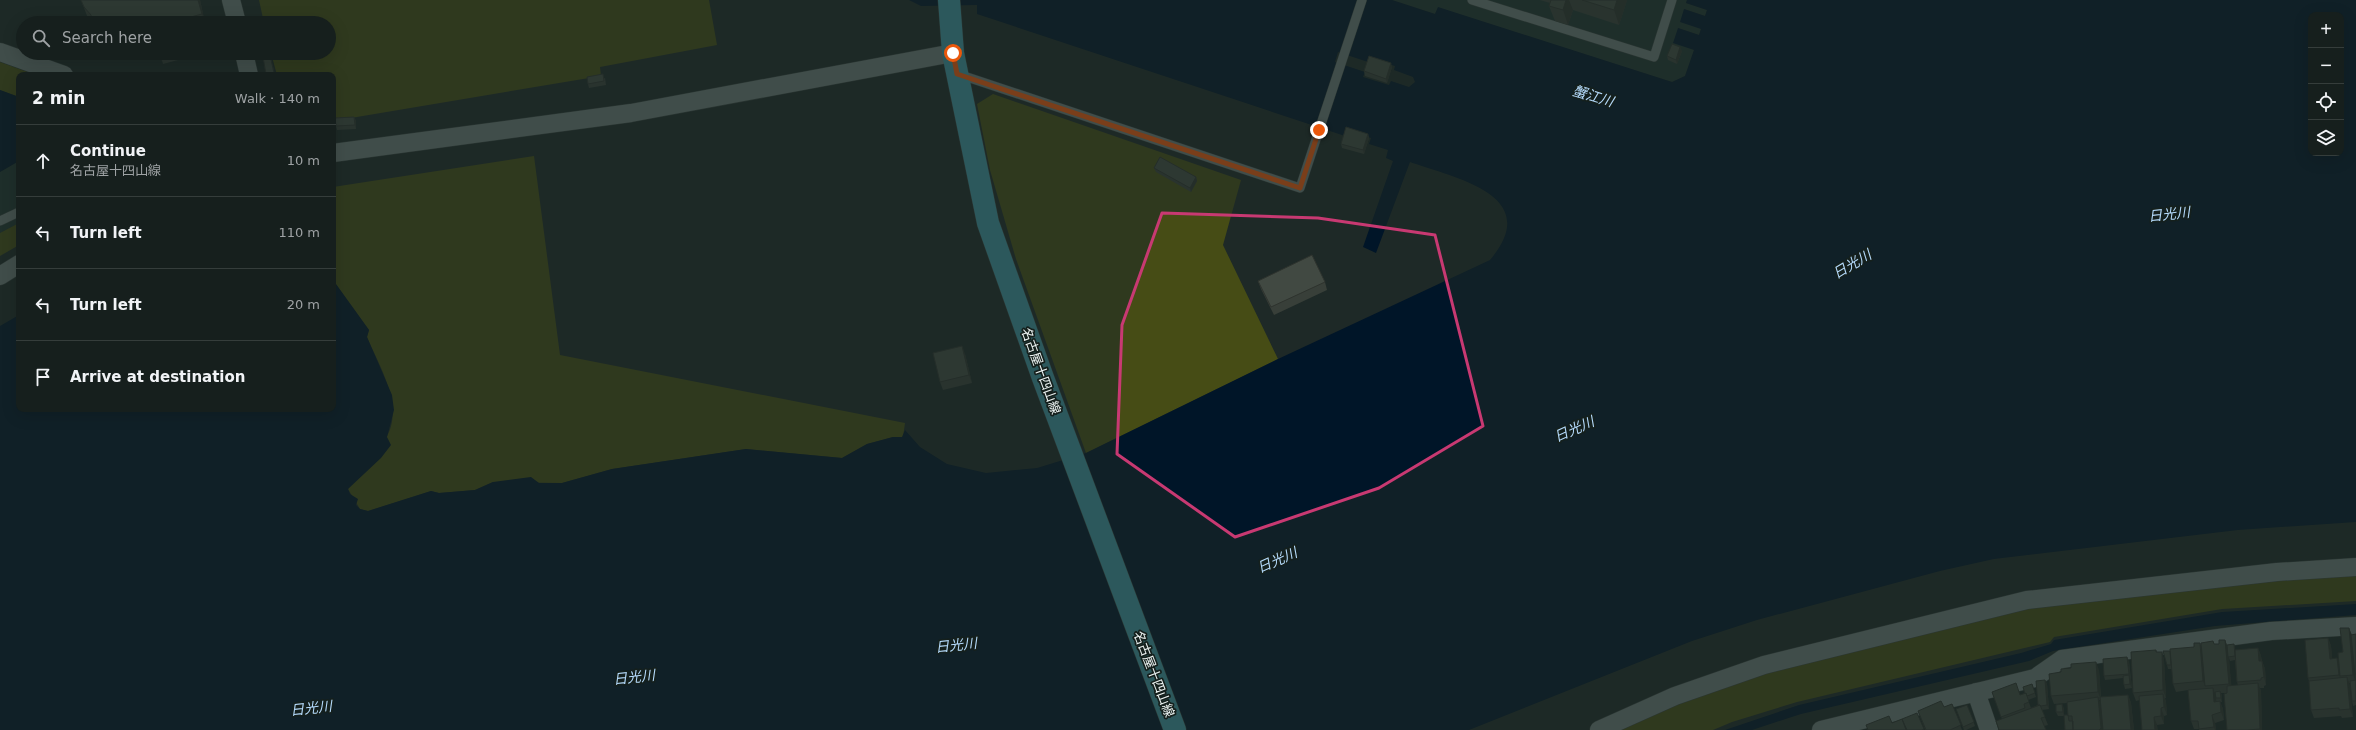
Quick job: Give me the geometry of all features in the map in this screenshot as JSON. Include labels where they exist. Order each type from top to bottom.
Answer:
[{"type":"main road","name":"名古屋十四山線","points":[[949,0],[955,64],[988,223],[1043,378],[1175,730]]},
{"type":"street","points":[[231,0],[235,16]]},
{"type":"street","points":[[0,52],[16,58]]},
{"type":"street","points":[[22,60],[56,72]]},
{"type":"street","points":[[246,60],[248,72]]},
{"type":"street","points":[[336,153],[631,113],[955,64]]},
{"type":"street","points":[[0,276],[16,266]]},
{"type":"street","points":[[1600,730],[1675,696],[1764,665],[2027,600],[2277,572],[2356,567]]},
{"type":"street","points":[[1821,730],[1857,726],[1976,692],[2035,678],[2062,659],[2271,631],[2356,626]]},
{"type":"street","points":[[1976,692],[1989,730]]},
{"type":"lane","points":[[955,64],[1300,188],[1362,0]]},
{"type":"lane","points":[[1472,0],[1498,4],[1654,57],[1672,0]]},
{"type":"lane","points":[[0,221],[16,213]]},
{"type":"highlighted area","points":[[1162,213],[1318,218],[1435,235],[1483,426],[1379,488],[1235,537],[1117,454],[1122,325]]},
{"type":"shaded area","points":[[1392,0],[1687,0],[1686,3],[1707,10],[1705,16],[1684,9],[1701,29],[1699,35],[1678,28],[1694,50],[1685,76],[1672,82],[1438,8],[1435,14]]},
{"type":"shaded area","points":[[16,163],[16,225],[0,233],[0,172]]},
{"type":"green space","points":[[259,0],[709,0],[717,45],[600,67],[601,76],[336,120],[336,72],[276,72],[273,60],[336,60],[336,16],[262,16]]},
{"type":"green space","points":[[0,62],[28,72],[16,72],[16,96],[0,90]]},
{"type":"green space","points":[[993,94],[1241,180],[1223,245],[1278,359],[1086,453],[1016,259],[990,170],[977,104]]},
{"type":"green space","points":[[534,156],[560,355],[905,423],[903,437],[893,437],[867,444],[842,458],[746,449],[612,469],[562,483],[493,482],[475,490],[439,493],[431,491],[368,511],[360,509],[348,489],[386,438],[391,426],[393,413],[392,400],[388,386],[367,337],[369,330],[336,284],[336,187]]},
{"type":"green space","points":[[16,225],[16,247],[0,256],[0,233]]},
{"type":"green space","points":[[2356,574],[2356,601],[2222,609],[2054,637],[2050,642],[1797,702],[1732,722],[1713,730],[1615,730],[1676,703],[1774,669],[1959,621],[2077,600],[2276,579]]},
{"type":"water","points":[[909,0],[1392,0],[1435,14],[1438,7],[1672,82],[1685,76],[1694,50],[1673,43],[1678,28],[1699,35],[1701,29],[1680,22],[1684,9],[1705,16],[1707,10],[1686,3],[1687,0],[2356,0],[2356,522],[2238,530],[1994,559],[1940,571],[1757,620],[1692,641],[1469,730],[0,730],[0,326],[16,317],[16,412],[336,412],[336,284],[369,330],[367,337],[392,395],[394,410],[387,437],[391,445],[381,458],[348,489],[350,494],[358,499],[356,505],[360,509],[368,511],[431,491],[439,493],[475,490],[493,482],[531,477],[539,483],[562,483],[612,469],[746,449],[842,458],[867,444],[893,437],[902,437],[905,430],[920,447],[947,464],[986,473],[1037,468],[1086,453],[1278,359],[1490,260],[1504,238],[1507,220],[1501,205],[1488,193],[1470,183],[1410,162],[1376,253],[1363,247],[1393,161],[1386,158],[1388,150],[1369,144],[1371,138],[1347,130],[1345,136],[977,14],[977,5],[921,6]],"holes":[[[1338,52],[1368,62],[1369,58],[1395,66],[1394,70],[1413,77],[1415,82],[1409,87],[1391,81],[1389,85],[1363,77],[1365,72],[1335,62]]]},
{"type":"water","points":[[0,90],[16,96],[16,163],[0,172]]},
{"type":"water","points":[[2356,604],[2356,615],[2215,626],[2053,651],[2029,661],[1801,714],[1752,730],[1725,730],[1799,705],[2021,653],[2051,644],[2054,640],[2222,612]]},
{"type":"building","points":[[81,0],[198,0],[202,14],[194,16],[91,16],[84,7]]},
{"type":"building","points":[[1551,0],[1566,0],[1563,10],[1549,6]]},
{"type":"building","points":[[1582,0],[1617,0],[1614,10]]},
{"type":"building","points":[[1672,44],[1680,47],[1676,60],[1667,56]]},
{"type":"building","points":[[1369,56],[1391,63],[1386,79],[1364,71]]},
{"type":"building","points":[[264,60],[271,60],[274,72],[266,72]]},
{"type":"building","points":[[603,74],[604,81],[588,84],[587,77]]},
{"type":"building","points":[[354,117],[355,125],[336,126],[336,118]]},
{"type":"building","points":[[1346,127],[1368,134],[1363,150],[1341,144]]},
{"type":"building","points":[[1160,157],[1196,177],[1190,188],[1154,168]]},
{"type":"building","points":[[1312,255],[1325,282],[1271,307],[1258,281]]},
{"type":"building","points":[[962,346],[969,375],[940,382],[933,353]]},
{"type":"building","points":[[2340,628],[2349,628],[2353,675],[2340,676],[2338,653],[2343,652]]},
{"type":"building","points":[[2356,634],[2356,674],[2355,674],[2351,635]]},
{"type":"building","points":[[2328,638],[2330,659],[2337,658],[2339,675],[2308,678],[2305,640]]},
{"type":"building","points":[[2219,640],[2225,640],[2229,684],[2205,686],[2201,643],[2213,641],[2214,644],[2219,644]]},
{"type":"building","points":[[2194,643],[2200,643],[2203,681],[2173,684],[2170,649],[2194,647]]},
{"type":"building","points":[[2234,644],[2235,656],[2228,657],[2227,645]]},
{"type":"building","points":[[2258,648],[2259,661],[2262,661],[2264,677],[2261,678],[2261,680],[2237,682],[2235,650]]},
{"type":"building","points":[[2156,650],[2156,652],[2162,652],[2163,690],[2133,693],[2131,652]]},
{"type":"building","points":[[2163,651],[2170,651],[2171,665],[2167,665]]},
{"type":"building","points":[[2127,657],[2129,674],[2104,676],[2103,659]]},
{"type":"building","points":[[2096,662],[2098,692],[2051,696],[2049,674],[2061,672],[2061,669],[2071,668],[2071,664]]},
{"type":"building","points":[[2129,675],[2130,684],[2124,685],[2123,676]]},
{"type":"building","points":[[2347,677],[2350,709],[2339,710],[2339,708],[2311,710],[2309,681]]},
{"type":"building","points":[[2045,680],[2047,705],[2041,706],[2038,705],[2036,681]]},
{"type":"building","points":[[2356,680],[2356,701],[2352,701],[2350,681]]},
{"type":"building","points":[[2016,683],[2020,695],[2026,693],[2029,702],[2024,704],[2025,708],[2001,717],[1992,692]]},
{"type":"building","points":[[2258,683],[2260,729],[2227,730],[2224,694],[2227,693],[2227,686]]},
{"type":"building","points":[[2032,684],[2035,693],[2027,696],[2023,687]]},
{"type":"building","points":[[2213,688],[2214,702],[2220,701],[2221,712],[2212,715],[2214,727],[2199,729],[2198,721],[2191,721],[2188,690]]},
{"type":"building","points":[[2220,691],[2221,698],[2216,698],[2215,692]]},
{"type":"building","points":[[2163,694],[2164,707],[2161,708],[2161,716],[2154,717],[2155,730],[2142,730],[2139,696]]},
{"type":"building","points":[[2128,695],[2131,730],[2103,730],[2100,697]]},
{"type":"building","points":[[2098,697],[2101,728],[2099,730],[2073,730],[2072,716],[2068,716],[2067,702]]},
{"type":"building","points":[[1941,701],[1944,707],[1952,704],[1961,725],[1950,730],[1926,730],[1918,711]]},
{"type":"building","points":[[2062,704],[2063,712],[2056,712],[2056,705]]},
{"type":"building","points":[[1967,705],[1974,722],[1963,727],[1956,709]]},
{"type":"building","points":[[2040,705],[2045,717],[2041,718],[2046,730],[1999,730],[1996,721]]},
{"type":"building","points":[[1917,713],[1924,729],[1907,730],[1902,719]]},
{"type":"building","points":[[2064,715],[2068,715],[2069,721],[2073,721],[2073,730],[2065,730]]},
{"type":"building","points":[[1889,716],[1892,723],[1902,719],[1906,730],[1868,730],[1866,725]]},
{"type":"route","points":[[953,53],[957,74],[1300,188],[1319,130]]},
{"type":"water label","name":"蟹江川","points":[[1593,96]]},
{"type":"water label","name":"日光川","points":[[2169,214]]},
{"type":"water label","name":"日光川","points":[[1852,264]]},
{"type":"water label","name":"日光川","points":[[1574,429]]},
{"type":"water label","name":"日光川","points":[[1277,560]]},
{"type":"water label","name":"日光川","points":[[956,645]]},
{"type":"water label","name":"日光川","points":[[634,677]]},
{"type":"water label","name":"日光川","points":[[311,708]]}]
